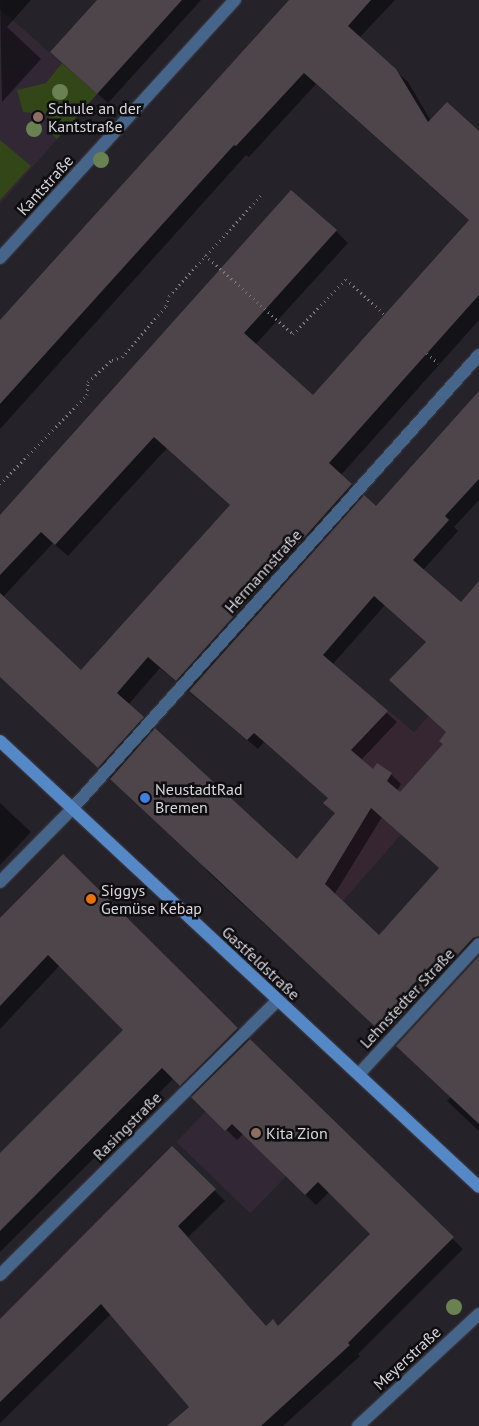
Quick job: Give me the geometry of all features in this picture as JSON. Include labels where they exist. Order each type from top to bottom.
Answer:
[{"type":"street","name":"Kantstraße","points":[[0,258],[235,0]]},
{"type":"street","name":"Hermannstraße","points":[[0,882],[72,809],[479,355]]},
{"type":"street","name":"Gastfeldstraße","points":[[0,741],[276,1001],[359,1074],[479,1187]]},
{"type":"street","name":"Lehnstedter Straße","points":[[359,1074],[479,944]]},
{"type":"street","name":"Rasingstraße","points":[[0,1275],[276,1001]]},
{"type":"street","name":"Meyerstraße","points":[[358,1426],[479,1314]]},
{"type":"path","points":[[0,484],[87,395],[88,382],[112,360],[122,357],[166,306],[169,296],[262,194]]},
{"type":"path","points":[[205,255],[293,334],[346,279],[385,315]]},
{"type":"shaded area","name":"Schule an der Kantstraße","points":[[0,9],[97,94],[0,204]]},
{"type":"shaded area","points":[[445,588],[479,619],[479,751],[422,811],[343,901],[324,884],[351,841],[329,822],[335,813],[323,803],[328,798],[286,761],[356,683],[414,732],[464,677],[410,628]]},
{"type":"shaded area","name":"Kita Zion","points":[[263,1052],[337,1124],[250,1213],[176,1142]]},
{"type":"green space","points":[[62,63],[97,94],[57,139],[49,131],[49,115],[23,112],[17,90],[46,83]]},
{"type":"green space","points":[[0,140],[31,166],[0,200]]},
{"type":"building","points":[[97,0],[182,0],[97,94],[50,52]]},
{"type":"building","points":[[289,0],[371,0],[348,26],[396,69],[428,122],[447,102],[479,131],[479,295],[329,463],[352,484],[176,681],[148,657],[117,693],[144,717],[98,768],[0,677],[0,593],[81,670],[230,505],[154,437],[55,545],[41,532],[0,575],[0,515],[291,190],[337,230],[244,333],[313,395],[469,220],[304,73],[236,146],[234,145],[0,404],[0,320]]},
{"type":"building","points":[[479,391],[479,479],[445,516],[449,520],[413,560],[461,602],[479,581],[479,936],[473,938],[384,1035],[110,779],[155,728],[297,859],[335,813],[323,803],[328,798],[254,733],[247,740],[189,691],[364,495],[376,506]],"holes":[[[374,596],[426,642],[389,680],[446,732],[439,741],[443,744],[400,792],[387,781],[392,773],[377,763],[373,769],[351,750],[388,711],[323,655]],[[371,808],[439,868],[379,935],[325,884]]]},
{"type":"building","points":[[63,854],[238,1028],[180,1086],[162,1068],[0,1231],[0,1153],[123,1030],[48,955],[0,1006],[0,918]]},
{"type":"building","points":[[479,956],[479,1124],[396,1046]]},
{"type":"building","points":[[250,1039],[454,1237],[348,1343],[350,1345],[261,1426],[167,1426],[189,1407],[101,1304],[0,1402],[0,1319],[172,1146],[216,1189],[178,1226],[266,1326],[273,1319],[278,1326],[370,1234],[318,1182],[305,1195],[232,1124],[225,1131],[191,1097]]},
{"type":"place","name":"Schule an der Kantstraße","points":[[38,117]]},
{"type":"place","name":"NeustadtRad Bremen","points":[[145,798]]},
{"type":"place","name":"Siggys Gemüse Kebap","points":[[91,899]]},
{"type":"place","name":"Kita Zion","points":[[256,1133]]}]
